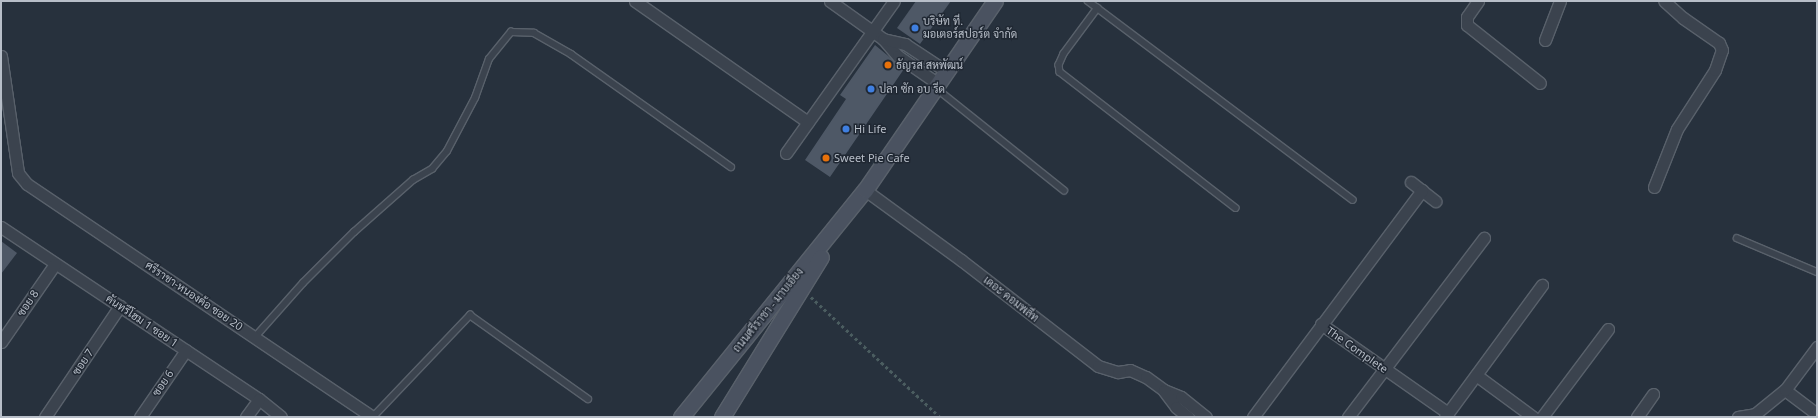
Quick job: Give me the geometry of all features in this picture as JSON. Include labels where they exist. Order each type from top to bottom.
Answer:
[{"type":"main road","name":"ถนนศรีราชา - มาบเอียง","points":[[722,417],[855,204],[939,80],[995,1]]},
{"type":"main road","name":"ถนนศรีราชา - มาบเอียง","points":[[681,417],[855,204]]},
{"type":"street","points":[[635,1],[808,122]]},
{"type":"street","points":[[830,1],[883,39],[905,44],[939,80]]},
{"type":"street","points":[[786,153],[894,1]]},
{"type":"street","points":[[1478,1],[1467,16],[1467,25],[1540,84]]},
{"type":"street","points":[[1545,40],[1560,1]]},
{"type":"street","points":[[1654,187],[1677,129],[1721,57],[1722,50],[1718,43],[1707,33],[1683,18],[1664,1]]},
{"type":"street","name":"ศรีราชา-หนองค้อ ซอย 20","points":[[1,56],[18,173],[27,184],[373,417]]},
{"type":"street","points":[[1411,182],[1435,201]]},
{"type":"street","name":"เดอะ คอมพลีท","points":[[865,190],[961,260],[1098,366],[1118,372],[1130,370],[1164,390]]},
{"type":"street","points":[[1321,324],[1422,190]]},
{"type":"street","name":"คันทรีโฮม 1 ซอย 1","points":[[1,227],[259,399],[281,417]]},
{"type":"street","points":[[1348,417],[1484,238]]},
{"type":"street","name":"ซอย 8","points":[[1,342],[55,264]]},
{"type":"street","points":[[1446,415],[1542,286]]},
{"type":"street","name":"ซอย 7","points":[[45,417],[120,306]]},
{"type":"street","name":"The Complete","points":[[1253,417],[1321,324],[1384,368],[1446,415]]},
{"type":"street","points":[[1542,417],[1608,329]]},
{"type":"street","points":[[1738,417],[1755,414],[1785,390],[1817,347]]},
{"type":"street","name":"ซอย 6","points":[[140,417],[186,350]]},
{"type":"street","points":[[1476,375],[1533,417]]},
{"type":"street","points":[[1164,390],[1176,407],[1188,417]]},
{"type":"street","points":[[1164,390],[1181,397],[1206,417]]},
{"type":"street","points":[[1785,390],[1817,414]]},
{"type":"street","points":[[1637,417],[1653,394]]},
{"type":"street","points":[[246,417],[259,399]]},
{"type":"lane","points":[[1088,1],[1353,200]]},
{"type":"lane","points":[[1098,8],[1064,54],[1059,65],[1060,72],[1236,208]]},
{"type":"lane","points":[[255,337],[303,283],[354,232],[414,180],[432,169],[447,151],[475,98],[489,59],[511,32],[534,33],[571,54],[731,167]]},
{"type":"lane","points":[[939,80],[1064,190]]},
{"type":"lane","points":[[1737,238],[1817,272]]},
{"type":"lane","points":[[373,417],[470,315],[588,399]]},
{"type":"path","points":[[802,289],[940,417]]},
{"type":"building","points":[[916,1],[951,1],[920,44],[897,28]]},
{"type":"building","points":[[875,45],[904,69],[830,177],[805,160],[846,99],[840,95]]},
{"type":"building","points":[[1,241],[17,253],[1,274]]},
{"type":"place","name":"บริษัท ที. มอเตอร์สปอร์ต จำกัด","points":[[915,28]]},
{"type":"place","name":"ธัญรส สหพัฒน์","points":[[888,65]]},
{"type":"place","name":"ปลา ซัก อบ รีด","points":[[871,89]]},
{"type":"place","name":"Hi Life","points":[[846,129]]},
{"type":"place","name":"Sweet Pie Cafe","points":[[826,158]]}]
